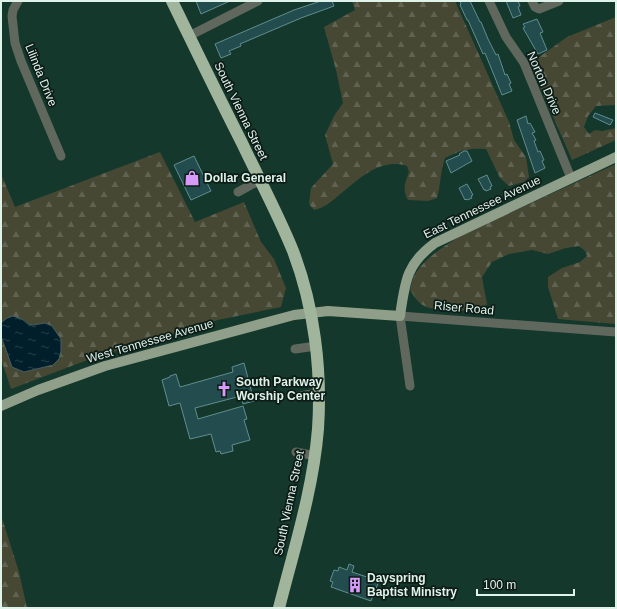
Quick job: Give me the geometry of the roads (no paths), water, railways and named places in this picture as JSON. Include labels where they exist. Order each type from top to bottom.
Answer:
[{"type":"highway","name":"South Vienna Street","points":[[172,1],[260,180],[293,252],[305,290],[316,346],[318,430],[315,456],[306,501],[279,608]]},
{"type":"main road","name":"East Tennessee Avenue","points":[[400,316],[408,272],[424,250],[449,235],[616,157]]},
{"type":"main road","name":"Riser Road","points":[[310,313],[328,311],[400,316]]},
{"type":"main road","name":"West Tennessee Avenue","points":[[1,406],[38,390],[105,366],[238,329],[294,315],[310,313]]},
{"type":"street","name":"Lilinda Drive","points":[[18,1],[13,10],[12,16],[15,42],[21,61],[61,156]]},
{"type":"street","points":[[189,36],[258,1]]},
{"type":"street","name":"Norton Drive","points":[[489,1],[506,37],[524,63],[571,178]]},
{"type":"street","points":[[532,1],[535,7],[540,9],[559,1]]},
{"type":"street","points":[[238,192],[260,180]]},
{"type":"street","points":[[400,316],[410,386]]},
{"type":"street","name":"Riser Road","points":[[400,316],[616,332]]},
{"type":"street","points":[[295,349],[316,346]]},
{"type":"street","points":[[299,396],[318,393]]},
{"type":"street","points":[[296,452],[315,456]]},
{"type":"water","points":[[13,316],[22,319],[28,324],[33,325],[45,323],[52,326],[61,339],[59,359],[53,365],[24,372],[12,367],[1,336],[1,323],[7,318]]},
{"type":"place","name":"Dollar General","points":[[192,178]]},
{"type":"place","name":"South Parkway Worship Center","points":[[224,389]]},
{"type":"place","name":"Dayspring Baptist Ministry","points":[[355,585]]}]
